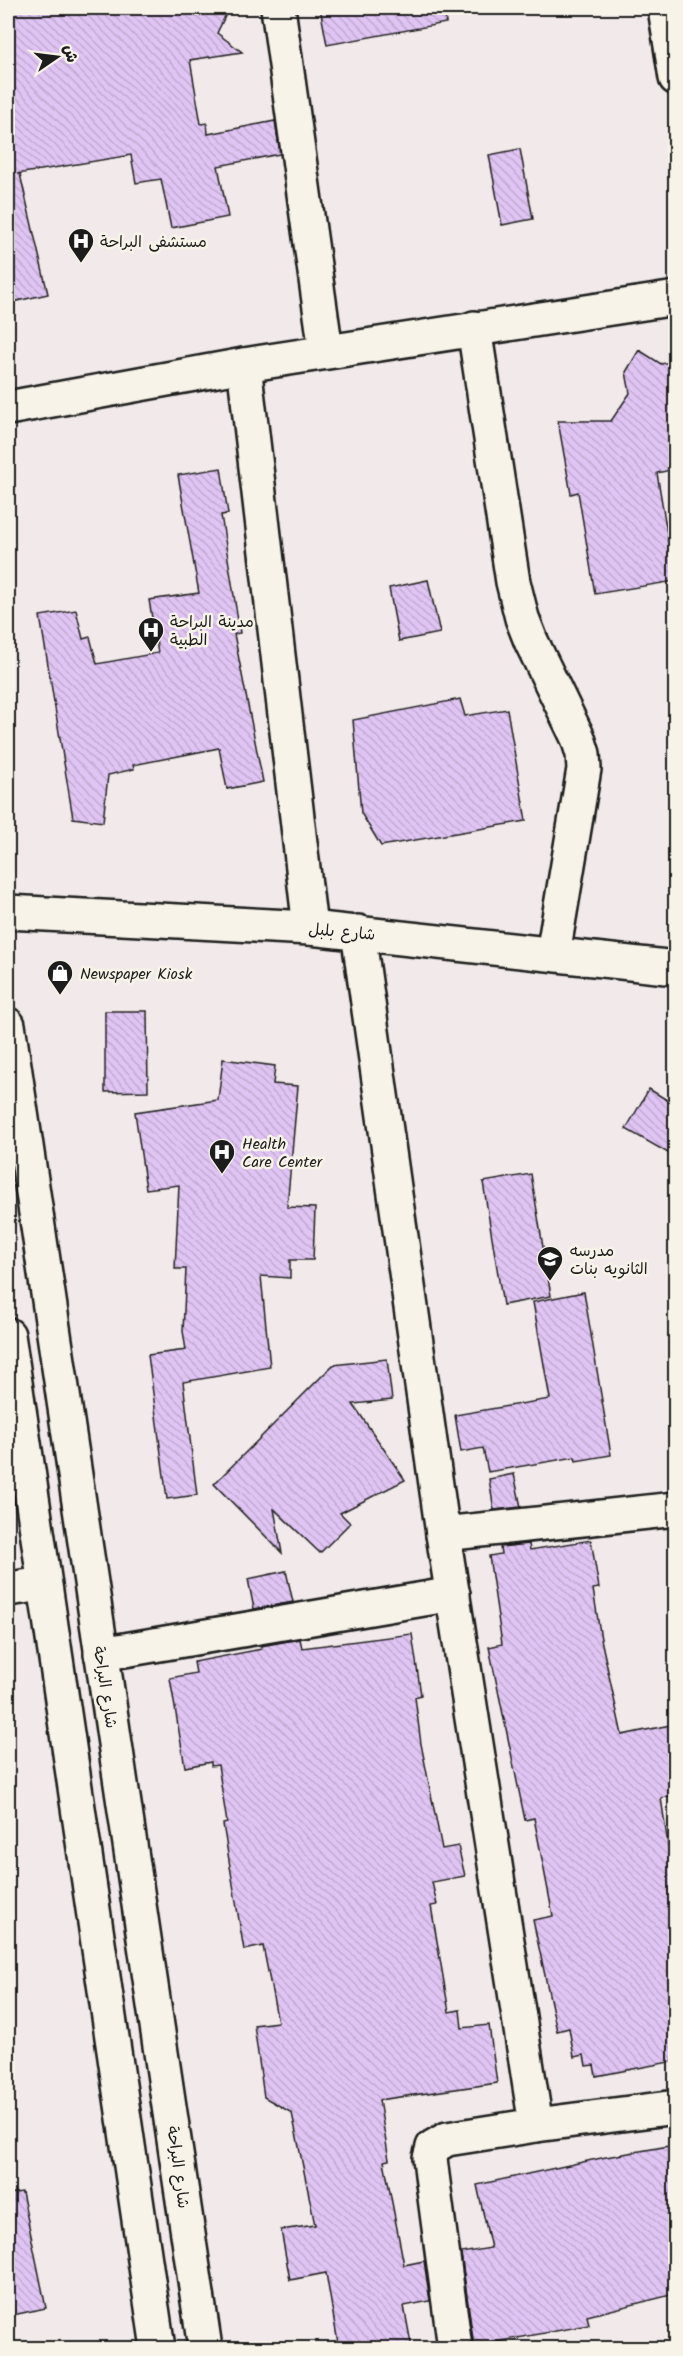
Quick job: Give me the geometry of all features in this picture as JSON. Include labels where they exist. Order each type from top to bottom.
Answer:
[{"type":"street","points":[[279,8],[326,351]]},
{"type":"street","points":[[665,8],[675,78]]},
{"type":"street","points":[[8,408],[326,351],[675,298]]},
{"type":"street","points":[[474,328],[513,582],[522,618],[578,738],[583,754],[584,769],[553,954]]},
{"type":"street","points":[[244,365],[310,928]]},
{"type":"street","name":"شارع بلبل","points":[[8,912],[358,932],[675,968]]},
{"type":"street","points":[[358,932],[443,1534],[536,2125]]},
{"type":"street","name":"شارع البراحة","points":[[8,1025],[205,2349]]},
{"type":"street","points":[[8,1335],[159,2349]]},
{"type":"street","points":[[443,1534],[675,1509]]},
{"type":"street","points":[[8,1589],[45,1584]]},
{"type":"street","points":[[101,1654],[453,1594]]},
{"type":"street","points":[[455,2349],[430,2158],[433,2147],[447,2139],[675,2107]]},
{"type":"building","points":[[8,8],[229,8],[217,33],[242,52],[190,60],[201,124],[207,123],[208,134],[275,121],[280,154],[218,166],[228,217],[171,228],[161,179],[136,183],[131,155],[17,174],[20,174],[48,294],[8,303]]},
{"type":"building","points":[[320,8],[444,8],[446,23],[327,45]]},
{"type":"building","points":[[520,149],[533,219],[502,225],[489,155]]},
{"type":"building","points":[[639,350],[661,364],[675,361],[675,469],[657,473],[675,581],[595,594],[578,492],[571,494],[558,421],[611,421],[630,393],[626,372]]},
{"type":"building","points":[[221,468],[228,514],[221,515],[240,633],[234,634],[263,782],[227,789],[219,748],[133,765],[134,769],[108,775],[103,822],[73,818],[40,616],[76,610],[83,639],[90,637],[97,664],[158,653],[149,600],[199,593],[178,475]]},
{"type":"building","points":[[428,580],[440,633],[399,641],[389,588]]},
{"type":"building","points":[[460,699],[465,716],[507,709],[526,821],[381,846],[361,813],[353,720]]},
{"type":"building","points":[[105,1011],[147,1011],[148,1091],[105,1092]]},
{"type":"building","points":[[223,1059],[275,1066],[273,1084],[298,1086],[287,1207],[315,1208],[313,1260],[290,1260],[290,1278],[261,1276],[270,1367],[183,1382],[197,1495],[167,1499],[148,1355],[186,1350],[183,1331],[186,1269],[175,1269],[179,1185],[146,1189],[135,1112],[218,1100]]},
{"type":"building","points":[[649,1089],[675,1105],[675,1157],[626,1129]]},
{"type":"building","points":[[531,1174],[551,1296],[503,1305],[483,1182]]},
{"type":"building","points":[[584,1292],[611,1455],[576,1461],[575,1457],[488,1472],[483,1448],[461,1452],[455,1415],[550,1399],[533,1302]]},
{"type":"building","points":[[387,1359],[392,1400],[353,1404],[405,1480],[340,1513],[350,1523],[320,1553],[274,1509],[282,1553],[214,1484],[333,1365]]},
{"type":"building","points":[[514,1474],[521,1507],[494,1510],[489,1479]]},
{"type":"building","points":[[591,1540],[599,1588],[593,1589],[601,1639],[622,1735],[675,1724],[675,1795],[661,1798],[675,1891],[675,2061],[596,2076],[594,2065],[586,2066],[584,2055],[574,2057],[569,2028],[557,2031],[533,1920],[553,1916],[534,1818],[525,1820],[489,1647],[502,1644],[489,1556],[501,1554],[500,1547],[529,1544],[530,1550]]},
{"type":"building","points":[[286,1571],[293,1602],[254,1609],[248,1579]]},
{"type":"building","points":[[412,1634],[421,1695],[415,1697],[421,1744],[442,1849],[458,1846],[465,1876],[432,1882],[437,1905],[431,1906],[449,2012],[460,2010],[462,2028],[489,2025],[497,2083],[379,2100],[389,2160],[384,2161],[404,2265],[424,2261],[430,2301],[404,2306],[412,2349],[339,2349],[326,2273],[290,2280],[281,2230],[315,2225],[292,2113],[264,2097],[254,2025],[278,2022],[263,1946],[244,1950],[223,1824],[227,1823],[218,1765],[211,1766],[211,1762],[185,1767],[170,1678],[196,1673],[194,1662],[262,1649],[261,1646],[300,1639],[302,1648]]},
{"type":"building","points":[[675,2145],[675,2294],[587,2316],[589,2325],[474,2346],[461,2253],[491,2248],[477,2185],[606,2157]]},
{"type":"building","points":[[22,2192],[46,2308],[8,2316],[8,2194]]},
{"type":"place","name":"مستشفى البراحة","points":[[81,264]]},
{"type":"place","name":"مدينة البراحة الطبية","points":[[151,653]]},
{"type":"place","name":"Newspaper Kiosk","points":[[60,996]]},
{"type":"place","name":"Health Care Center","points":[[222,1175]]},
{"type":"place","name":"مدرسه الثانويه بنات","points":[[550,1282]]}]
